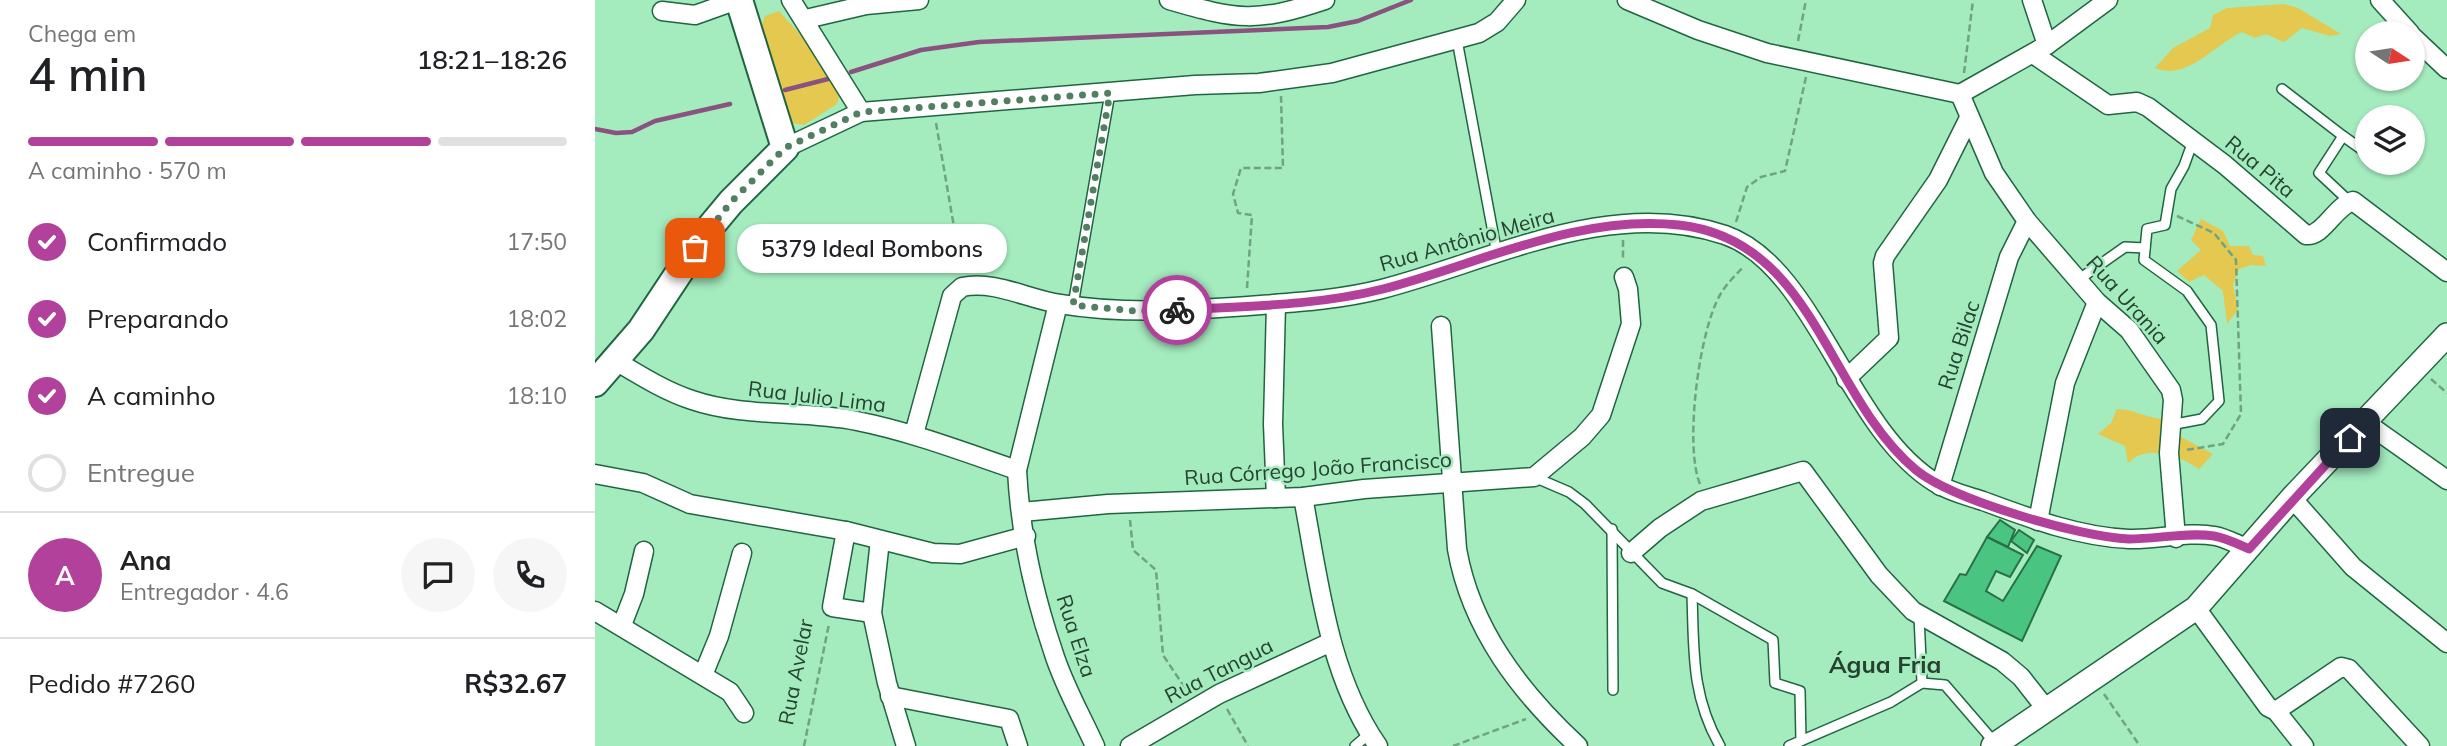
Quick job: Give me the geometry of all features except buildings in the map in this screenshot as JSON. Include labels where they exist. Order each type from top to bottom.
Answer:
[{"type":"main road","points":[[595,383],[641,330],[706,232],[785,148],[743,3]]},
{"type":"street","points":[[792,0],[861,112]]},
{"type":"street","points":[[806,19],[866,5],[919,0]]},
{"type":"street","points":[[1169,0],[1218,14],[1244,18],[1273,16],[1325,0]]},
{"type":"street","points":[[785,148],[861,112],[1280,80],[1332,73],[1489,29],[1515,0]]},
{"type":"street","points":[[1627,0],[1698,30],[1802,62],[1900,78],[1961,93],[2040,50],[2108,0]]},
{"type":"street","points":[[2032,0],[2040,50]]},
{"type":"street","points":[[2380,0],[2399,21]]},
{"type":"street","points":[[662,11],[695,15],[743,3]]},
{"type":"street","points":[[2425,48],[2447,69]]},
{"type":"street","name":"Rua Pita","points":[[2040,50],[2108,106],[2137,103],[2193,141],[2306,235],[2315,234],[2350,202]]},
{"type":"street","name":"Rua Urania","points":[[1961,93],[1969,118],[1994,173],[2027,221],[2097,302],[2129,330],[2165,380],[2173,400],[2170,425],[2176,538]]},
{"type":"street","points":[[1846,379],[1889,338],[1882,263],[1938,180],[1969,118]]},
{"type":"street","points":[[2350,202],[2357,203],[2447,272]]},
{"type":"street","name":"Rua Bilac","points":[[1940,486],[2009,257],[2027,221]]},
{"type":"street","name":"Rua Antônio Meira","points":[[914,434],[952,296],[957,289],[978,284],[1065,305],[1134,311],[1246,306],[1373,291],[1560,234],[1622,226],[1679,225],[1731,238],[1755,252],[1781,276],[1879,429],[1915,469],[1940,486],[2038,521],[2126,539],[2215,536],[2249,549]]},
{"type":"street","points":[[1534,477],[1576,443],[1601,415],[1631,324],[1630,300],[1624,277]]},
{"type":"street","points":[[2038,521],[2065,383],[2097,302]]},
{"type":"street","points":[[1276,303],[1273,424],[1276,498]]},
{"type":"street","points":[[1017,470],[1065,305]]},
{"type":"street","points":[[1441,326],[1457,549],[1462,579],[1473,609],[1490,641],[1542,713],[1578,746]]},
{"type":"street","points":[[1995,745],[2196,608],[2292,498],[2415,365],[2447,335]]},
{"type":"street","name":"Rua Julio Lima","points":[[616,361],[661,388],[694,401],[734,409],[855,421],[914,434],[1017,470]]},
{"type":"street","points":[[2365,422],[2447,480]]},
{"type":"street","name":"Rua Elza","points":[[1017,470],[1026,536],[1053,654],[1095,746]]},
{"type":"street","points":[[1631,553],[1660,528],[1707,498],[1803,471],[1879,575],[1919,615],[1975,643],[2002,661],[2021,677],[2047,710]]},
{"type":"street","points":[[595,474],[643,483],[690,504],[846,531],[933,553],[960,554],[1026,536]]},
{"type":"street","name":"Rua Córrego João Francisco","points":[[1022,512],[1130,503],[1303,497],[1534,477]]},
{"type":"street","points":[[1303,497],[1331,642],[1350,698],[1373,740]]},
{"type":"street","points":[[2292,498],[2353,567],[2447,643]]},
{"type":"street","name":"Rua Avelar","points":[[846,531],[832,607],[872,613]]},
{"type":"street","points":[[880,540],[872,613],[890,696],[906,746]]},
{"type":"street","points":[[622,625],[634,594],[644,551]]},
{"type":"street","points":[[703,675],[719,636],[741,553]]},
{"type":"street","points":[[2196,608],[2268,707],[2278,710],[2304,746]]},
{"type":"street","points":[[595,611],[730,692],[744,713]]},
{"type":"street","name":"Rua Tangua","points":[[1130,746],[1197,705],[1331,642]]},
{"type":"street","points":[[2278,710],[2331,671],[2341,667],[2349,669],[2420,746]]},
{"type":"street","points":[[890,696],[1009,719],[1018,746]]},
{"type":"lane","points":[[1457,40],[1497,254]]},
{"type":"lane","points":[[2282,89],[2355,145]]},
{"type":"lane","points":[[1065,305],[1110,93]]},
{"type":"lane","points":[[2343,136],[2319,173],[2350,202]]},
{"type":"lane","points":[[2170,425],[2202,419],[2219,401],[2211,325],[2187,291],[2144,260],[2147,229],[2165,225],[2171,188],[2185,166],[2193,141]]},
{"type":"lane","points":[[2078,280],[2125,247],[2145,248]]},
{"type":"lane","name":"Rua Córrego João Francisco","points":[[1534,477],[1569,492],[1612,529],[1631,553],[1662,583],[1692,594],[1773,640],[1775,683],[1800,691],[1801,741]]},
{"type":"lane","points":[[1612,529],[1613,690]]},
{"type":"lane","points":[[1692,594],[1694,681],[1708,725],[1720,746]]},
{"type":"lane","points":[[1919,615],[1921,683]]},
{"type":"lane","points":[[1789,746],[1891,702],[1921,683],[1945,685],[1995,745]]},
{"type":"lane","points":[[1355,746],[1373,740]]},
{"type":"path","points":[[1731,238],[1747,187],[1761,177],[1785,171],[1802,62],[1807,0]]},
{"type":"path","points":[[1961,93],[1973,0]]},
{"type":"path","points":[[1246,306],[1252,215],[1238,213],[1233,194],[1241,168],[1283,167],[1280,80]]},
{"type":"path","points":[[933,106],[958,250]]},
{"type":"path","points":[[1622,226],[1624,277]]},
{"type":"path","points":[[1707,498],[1694,469],[1693,424],[1704,345],[1719,296],[1755,252]]},
{"type":"path","points":[[1130,503],[1133,550],[1156,570],[1163,655],[1197,705]]},
{"type":"path","name":"Rua Avelar","points":[[804,746],[832,607]]},
{"type":"path","points":[[2093,678],[2140,746]]},
{"type":"path","points":[[1219,694],[1248,746]]},
{"type":"path","points":[[1453,746],[1542,713]]},
{"type":"shaded area","points":[[2284,4],[2298,8],[2341,34],[2330,36],[2302,28],[2284,42],[2266,34],[2255,38],[2242,32],[2189,66],[2167,71],[2155,68],[2173,48],[2210,28],[2213,15],[2227,8]]},
{"type":"shaded area","points":[[779,11],[814,50],[840,92],[837,104],[804,125],[792,123],[787,116],[762,25],[765,16]]},
{"type":"shaded area","points":[[2201,219],[2223,231],[2230,246],[2249,246],[2253,255],[2263,256],[2266,266],[2251,265],[2239,269],[2233,285],[2238,309],[2227,324],[2223,291],[2204,275],[2189,282],[2177,271],[2201,250],[2191,240]]},
{"type":"shaded area","points":[[2117,409],[2163,419],[2164,428],[2213,454],[2199,469],[2173,456],[2154,453],[2136,457],[2128,463],[2125,446],[2098,434],[2111,423]]},
{"type":"waterway","points":[[851,72],[921,50],[979,42],[1328,27],[1358,21],[1411,0]]},
{"type":"waterway","points":[[785,90],[828,79]]},
{"type":"waterway","points":[[595,129],[616,133],[632,132],[655,121],[730,104]]},
{"type":"way so far","points":[[695,248],[731,202],[785,148],[861,112],[1110,93],[1073,305],[1134,311],[1177,310]]},
{"type":"place","name":"5379 Ideal Bombons","points":[[695,248]]},
{"type":"district","name":"Água Fria","points":[[1885,665]]},
{"type":"route","points":[[1177,310],[1355,295],[1383,289],[1560,234],[1607,227],[1679,225],[1726,236],[1755,252],[1781,276],[1879,429],[1915,469],[1940,486],[2038,521],[2126,539],[2215,536],[2249,549],[2292,498],[2350,438]]}]
